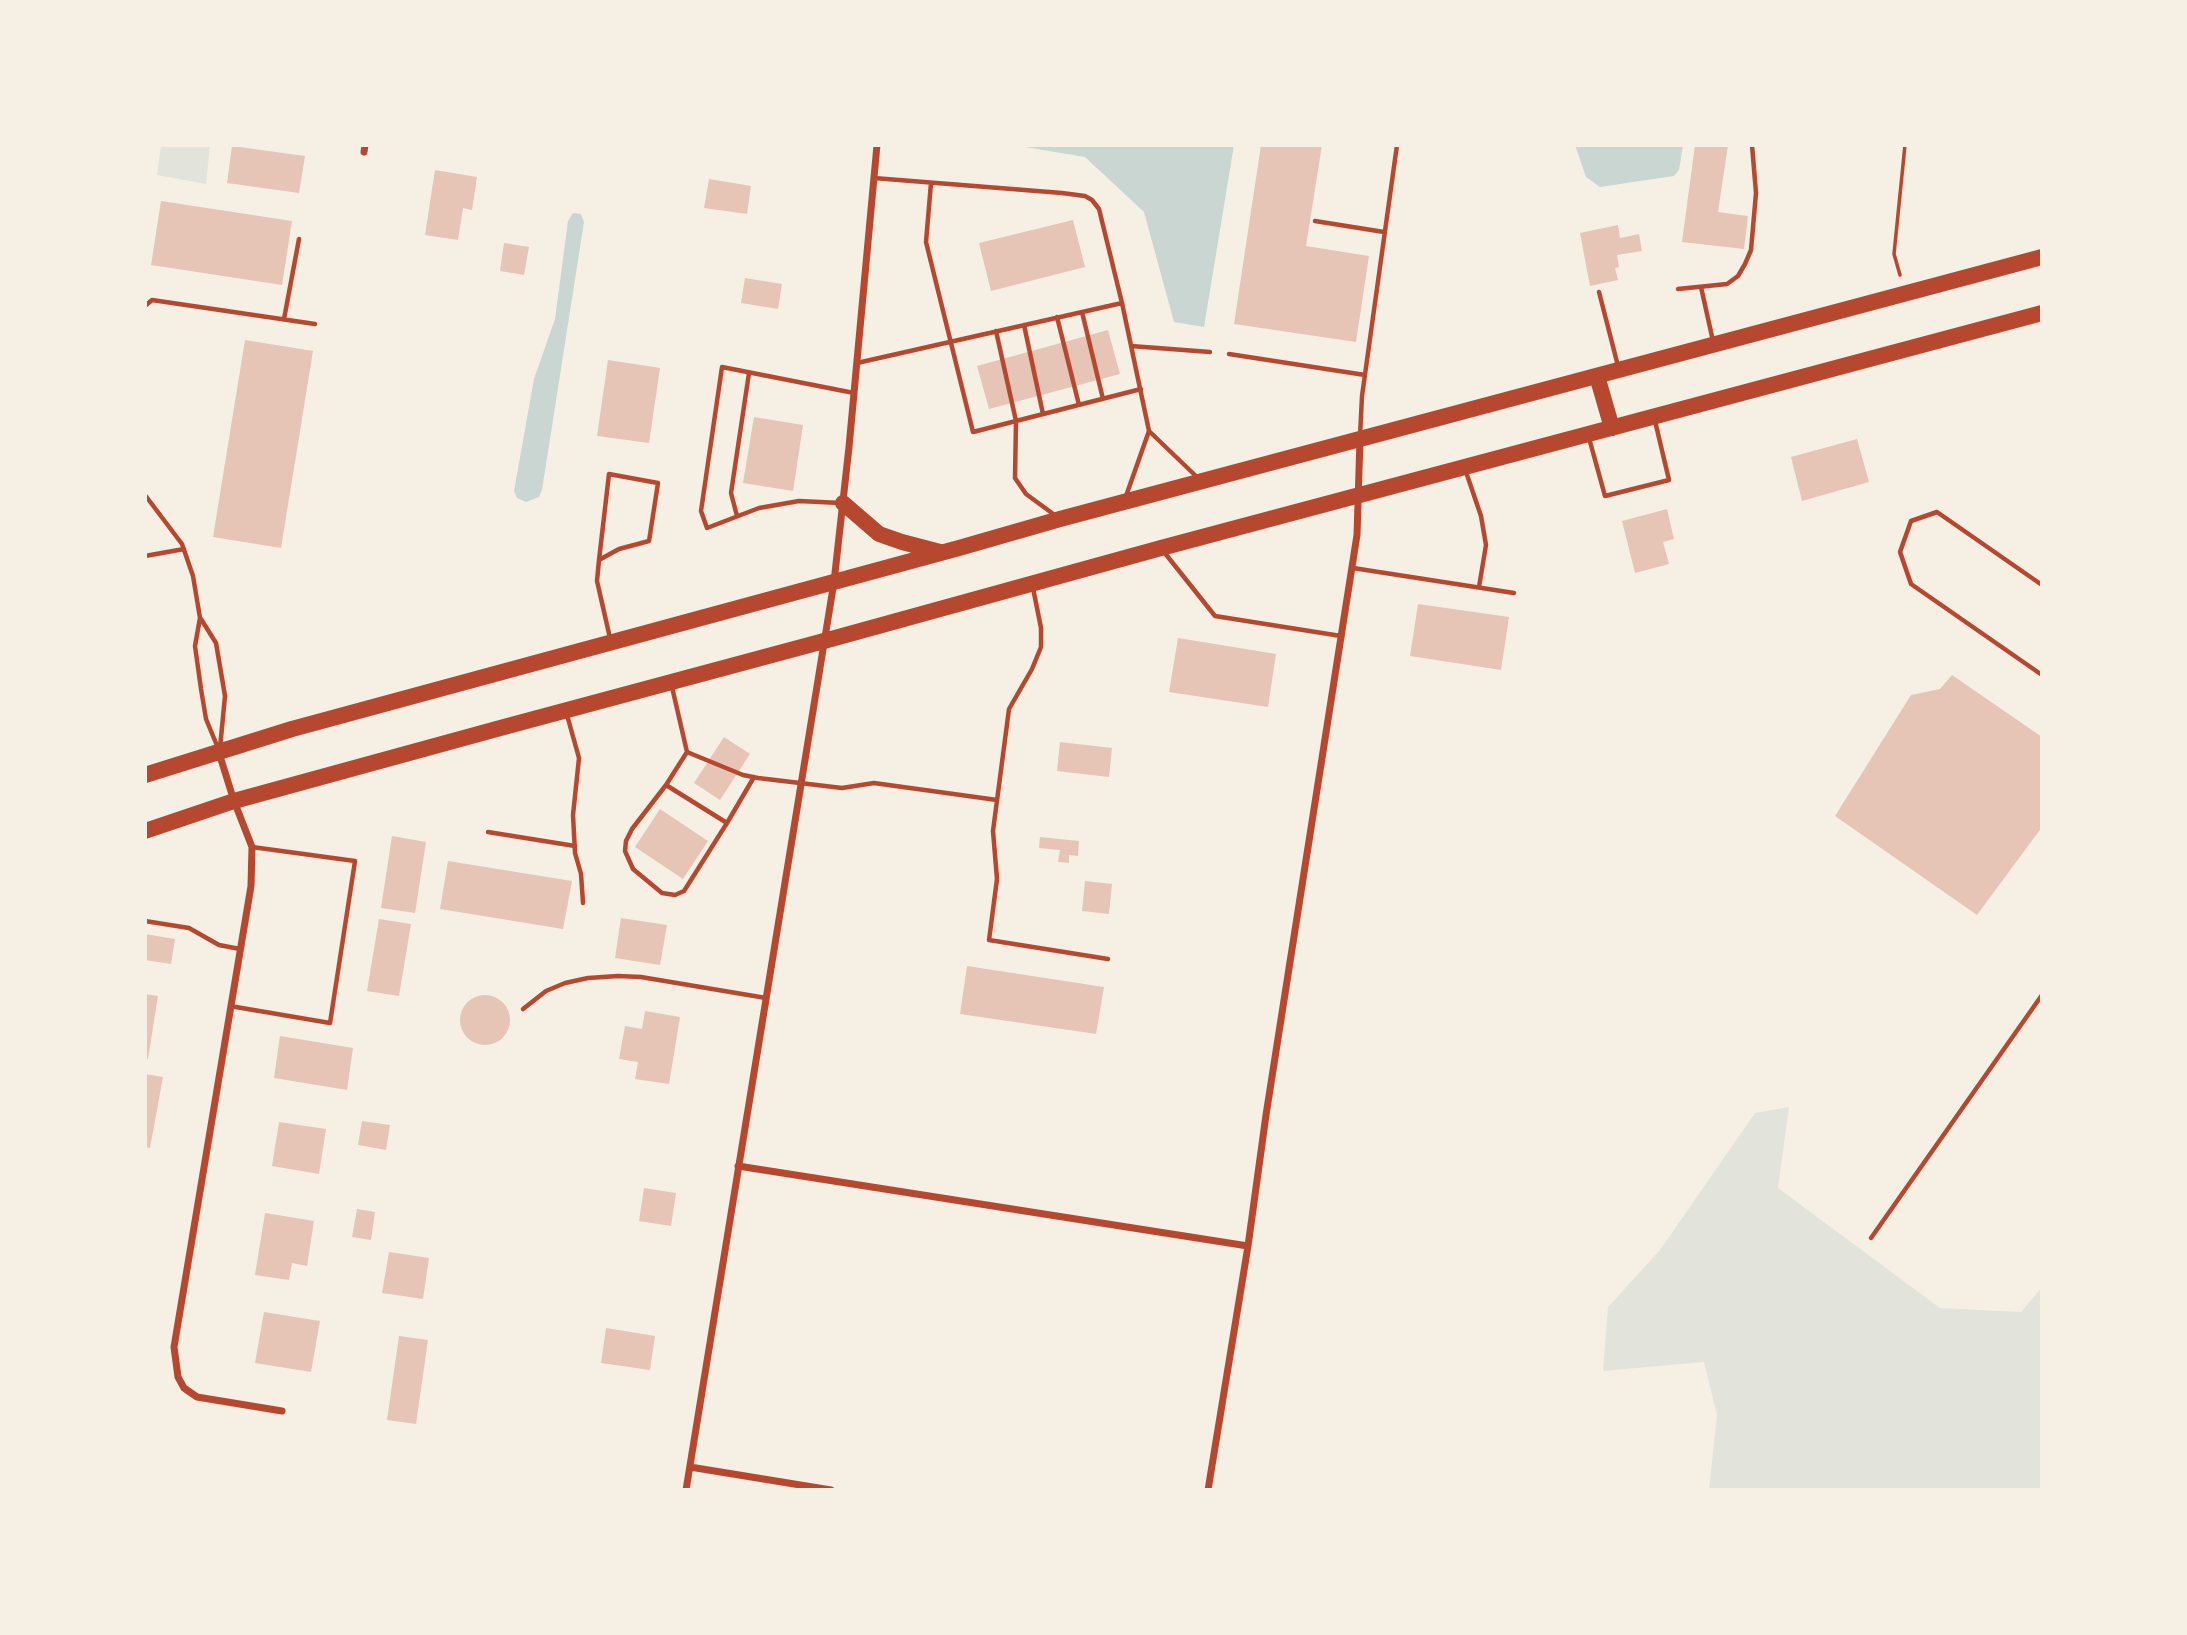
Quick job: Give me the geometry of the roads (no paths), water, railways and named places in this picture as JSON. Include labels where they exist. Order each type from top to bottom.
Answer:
[{"type":"highway","points":[[145,775],[292,729],[1060,519],[2042,257]]},
{"type":"highway","points":[[145,831],[234,801],[1161,548],[2042,313]]},
{"type":"highway","points":[[1597,376],[1612,428]]},
{"type":"highway","points":[[843,503],[879,534],[943,553]]},
{"type":"street","points":[[686,1490],[834,582],[877,145]]},
{"type":"street","points":[[1208,1490],[1357,534],[1360,439]]},
{"type":"street","points":[[219,752],[252,847],[251,886],[174,1347],[178,1377],[184,1388],[197,1397],[282,1411]]},
{"type":"street","points":[[738,1166],[1248,1246]]},
{"type":"street","points":[[690,1467],[831,1490]]},
{"type":"lane","points":[[1360,439],[1362,396],[1397,145]]},
{"type":"lane","points":[[1678,289],[1727,284],[1738,276],[1751,250],[1756,193],[1752,145]]},
{"type":"lane","points":[[874,178],[1085,196],[1099,209],[1149,430],[1124,503]]},
{"type":"lane","points":[[931,183],[926,242],[973,432],[1141,389]]},
{"type":"lane","points":[[1315,221],[1384,232]]},
{"type":"lane","points":[[284,319],[299,239]]},
{"type":"lane","points":[[1701,287],[1713,345]]},
{"type":"lane","points":[[1599,292],[1619,370]]},
{"type":"lane","points":[[145,306],[152,300],[315,324]]},
{"type":"lane","points":[[857,363],[1122,303]]},
{"type":"lane","points":[[1082,312],[1103,399]]},
{"type":"lane","points":[[1057,317],[1079,405]]},
{"type":"lane","points":[[1024,325],[1044,414]]},
{"type":"lane","points":[[996,331],[1016,421],[1015,478],[1026,494],[1060,519]]},
{"type":"lane","points":[[1131,346],[1210,352]]},
{"type":"lane","points":[[1229,354],[1365,375]]},
{"type":"lane","points":[[843,503],[799,501],[759,508],[707,528],[701,511],[722,367],[854,393]]},
{"type":"lane","points":[[737,516],[732,493],[750,373]]},
{"type":"lane","points":[[1588,435],[1605,496],[1669,480],[1654,417]]},
{"type":"lane","points":[[1149,430],[1202,482]]},
{"type":"lane","points":[[1464,468],[1481,516],[1486,545],[1479,587]]},
{"type":"lane","points":[[599,561],[619,549],[649,541],[657,483],[609,474],[599,561],[597,581],[611,643]]},
{"type":"lane","points":[[145,495],[184,549],[193,576],[200,618],[195,646],[201,689],[206,719],[219,752]]},
{"type":"lane","points":[[2042,584],[1937,512],[1911,521],[1900,552],[1911,584],[2042,675]]},
{"type":"lane","points":[[1161,548],[1215,615],[1341,636]]},
{"type":"lane","points":[[145,556],[184,549]]},
{"type":"lane","points":[[1352,568],[1514,593]]},
{"type":"lane","points":[[1032,584],[1041,628],[1041,648],[1009,709],[993,831],[997,879],[989,940],[1108,959]]},
{"type":"lane","points":[[200,618],[216,643],[225,696],[219,752]]},
{"type":"lane","points":[[671,683],[687,752],[626,841],[625,851],[633,869],[662,893],[676,895],[684,891],[754,777]]},
{"type":"lane","points":[[566,711],[579,758],[573,815],[583,903]]},
{"type":"lane","points":[[687,752],[754,777],[842,788],[874,783],[997,800]]},
{"type":"lane","points":[[666,785],[727,823]]},
{"type":"lane","points":[[488,832],[575,846]]},
{"type":"lane","points":[[229,1006],[330,1023],[355,861],[252,847]]},
{"type":"lane","points":[[145,921],[189,928],[219,945],[240,950]]},
{"type":"lane","points":[[523,1009],[547,991],[565,983],[618,976],[641,977],[766,998]]},
{"type":"lane","points":[[1871,1238],[2042,995]]}]
